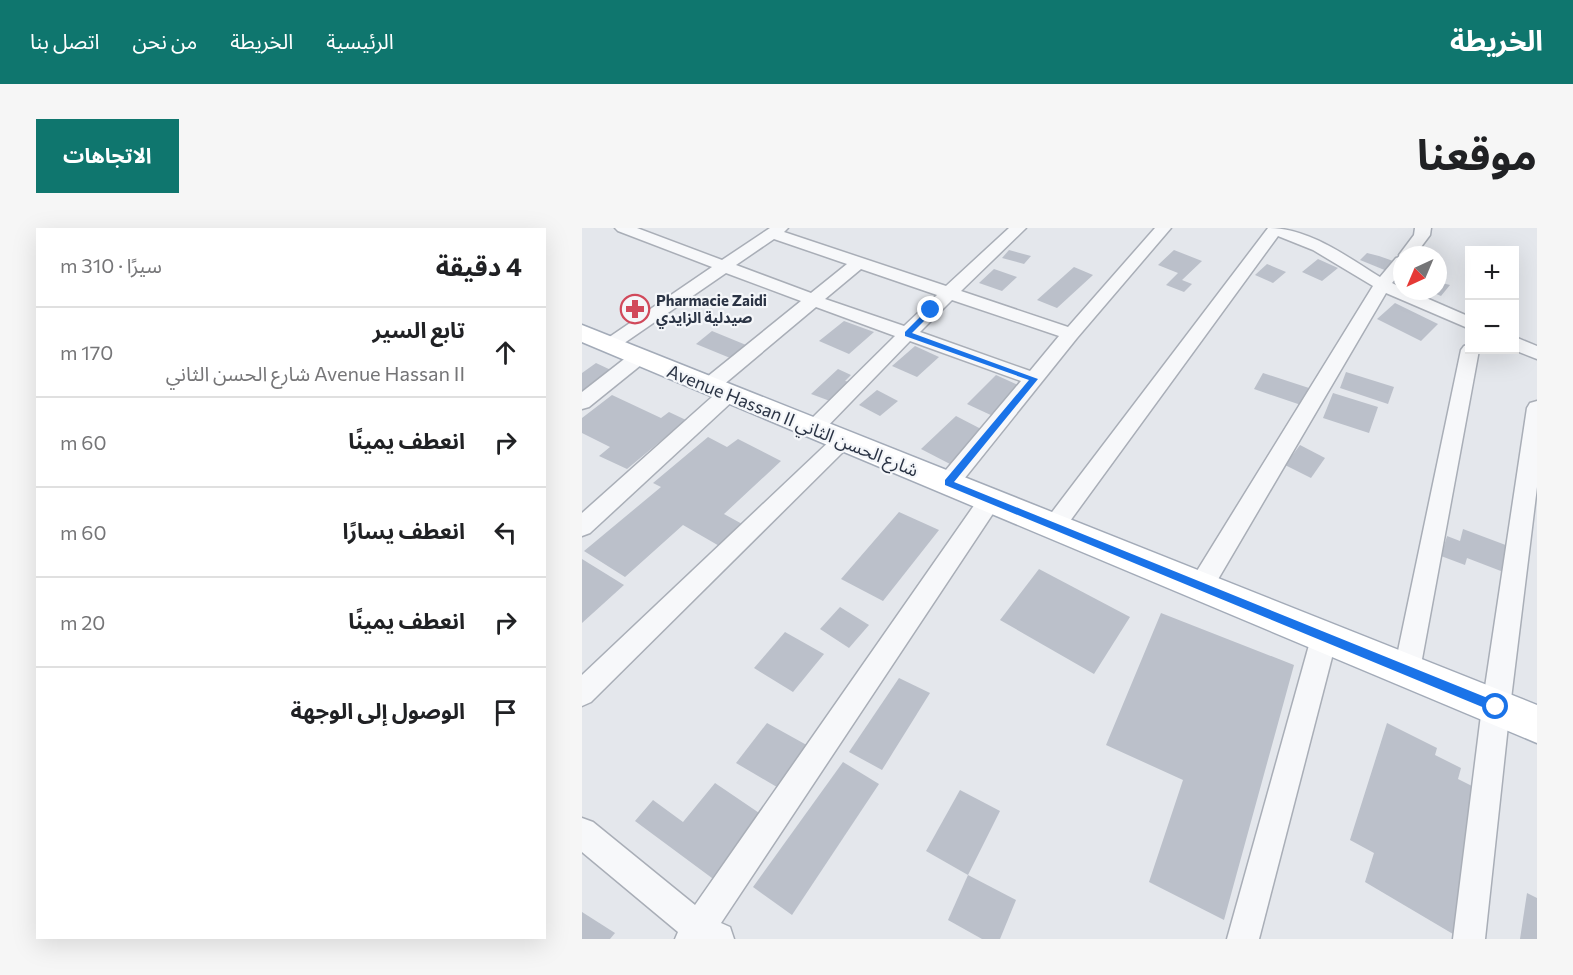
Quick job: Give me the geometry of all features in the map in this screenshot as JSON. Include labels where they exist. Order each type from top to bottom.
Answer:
[{"type":"main road","name":"Avenue Hassan II شارع الحسن الثاني","points":[[582,333],[1537,724]]},
{"type":"street","points":[[623,228],[813,300],[1034,379]]},
{"type":"street","points":[[814,428],[949,292],[1017,228]]},
{"type":"street","points":[[948,483],[1071,333],[1162,228]]},
{"type":"street","points":[[1054,526],[1275,228],[1319,247],[1382,285],[1465,322]]},
{"type":"street","points":[[1414,246],[1422,236],[1423,228]]},
{"type":"street","points":[[611,344],[776,231],[859,262],[1071,333]]},
{"type":"street","points":[[582,527],[813,300],[859,262]]},
{"type":"street","points":[[1201,586],[1382,285],[1393,272]]},
{"type":"street","points":[[1519,345],[1537,353]]},
{"type":"street","points":[[1407,670],[1469,354]]},
{"type":"street","points":[[582,402],[639,357]]},
{"type":"street","points":[[1469,939],[1496,707],[1528,543],[1537,408]]},
{"type":"street","points":[[582,693],[842,441]]},
{"type":"street","points":[[582,833],[703,936],[990,500]]},
{"type":"street","points":[[1243,939],[1324,638]]},
{"type":"building","points":[[1009,250],[1031,256],[1024,264],[1002,258]]},
{"type":"building","points":[[1174,250],[1202,261],[1182,280],[1192,284],[1184,292],[1166,285],[1178,273],[1158,265]]},
{"type":"building","points":[[1367,253],[1393,261],[1393,265],[1387,271],[1360,260]]},
{"type":"building","points":[[1318,259],[1338,268],[1322,281],[1302,272]]},
{"type":"building","points":[[1267,264],[1286,272],[1273,283],[1255,275]]},
{"type":"building","points":[[1074,267],[1093,275],[1057,308],[1037,300]]},
{"type":"building","points":[[994,269],[1017,277],[1002,291],[979,283]]},
{"type":"building","points":[[1395,303],[1438,324],[1421,341],[1377,319]]},
{"type":"building","points":[[844,321],[874,332],[849,354],[819,341]]},
{"type":"building","points":[[712,331],[751,347],[735,360],[696,344]]},
{"type":"building","points":[[915,346],[939,357],[917,377],[892,366]]},
{"type":"building","points":[[596,363],[613,371],[582,394],[582,373]]},
{"type":"building","points":[[838,369],[851,375],[845,381],[850,382],[830,401],[811,394]]},
{"type":"building","points":[[1346,372],[1394,387],[1388,404],[1340,388]]},
{"type":"building","points":[[1263,373],[1309,388],[1301,405],[1254,389]]},
{"type":"building","points":[[996,375],[1020,386],[995,417],[967,404]]},
{"type":"building","points":[[877,390],[898,401],[880,416],[859,405]]},
{"type":"building","points":[[1333,393],[1378,407],[1369,433],[1323,418]]},
{"type":"building","points":[[612,395],[661,418],[669,412],[686,420],[627,469],[599,456],[610,447],[582,433],[582,418]]},
{"type":"building","points":[[956,416],[983,430],[950,464],[921,449]]},
{"type":"building","points":[[708,437],[727,447],[738,439],[781,461],[724,514],[744,525],[721,547],[683,525],[625,577],[584,551],[661,487],[653,483]]},
{"type":"building","points":[[1300,445],[1325,458],[1311,478],[1285,465]]},
{"type":"building","points":[[899,512],[939,530],[883,601],[841,579]]},
{"type":"building","points":[[1463,529],[1511,547],[1506,573],[1467,558],[1465,565],[1441,556],[1447,536],[1460,541]]},
{"type":"building","points":[[582,559],[624,585],[582,623]]},
{"type":"building","points":[[1039,569],[1130,617],[1094,674],[1000,620]]},
{"type":"building","points":[[840,607],[869,625],[849,648],[820,629]]},
{"type":"building","points":[[1161,613],[1294,665],[1224,920],[1149,882],[1183,780],[1106,745]]},
{"type":"building","points":[[785,632],[824,654],[793,692],[754,668]]},
{"type":"building","points":[[899,678],[930,693],[882,770],[849,752]]},
{"type":"building","points":[[767,723],[812,748],[782,790],[736,763]]},
{"type":"building","points":[[1387,723],[1437,748],[1435,755],[1461,768],[1458,779],[1484,792],[1453,934],[1365,882],[1374,853],[1350,840]]},
{"type":"building","points":[[843,762],[879,784],[792,915],[753,887]]},
{"type":"building","points":[[715,783],[765,817],[716,881],[635,821],[653,800],[683,822]]},
{"type":"building","points":[[960,790],[1000,811],[968,875],[926,851]]},
{"type":"building","points":[[968,875],[1016,900],[1000,939],[982,939],[948,920]]},
{"type":"building","points":[[1527,893],[1537,898],[1537,939],[1520,939]]},
{"type":"building","points":[[582,912],[615,933],[610,939],[582,939]]},
{"type":"place","name":"Pharmacie Zaidi صيدلية الزايدي","points":[[635,309]]},
{"type":"route","points":[[931,310],[907,334],[1034,379],[948,483],[1496,707]]}]
